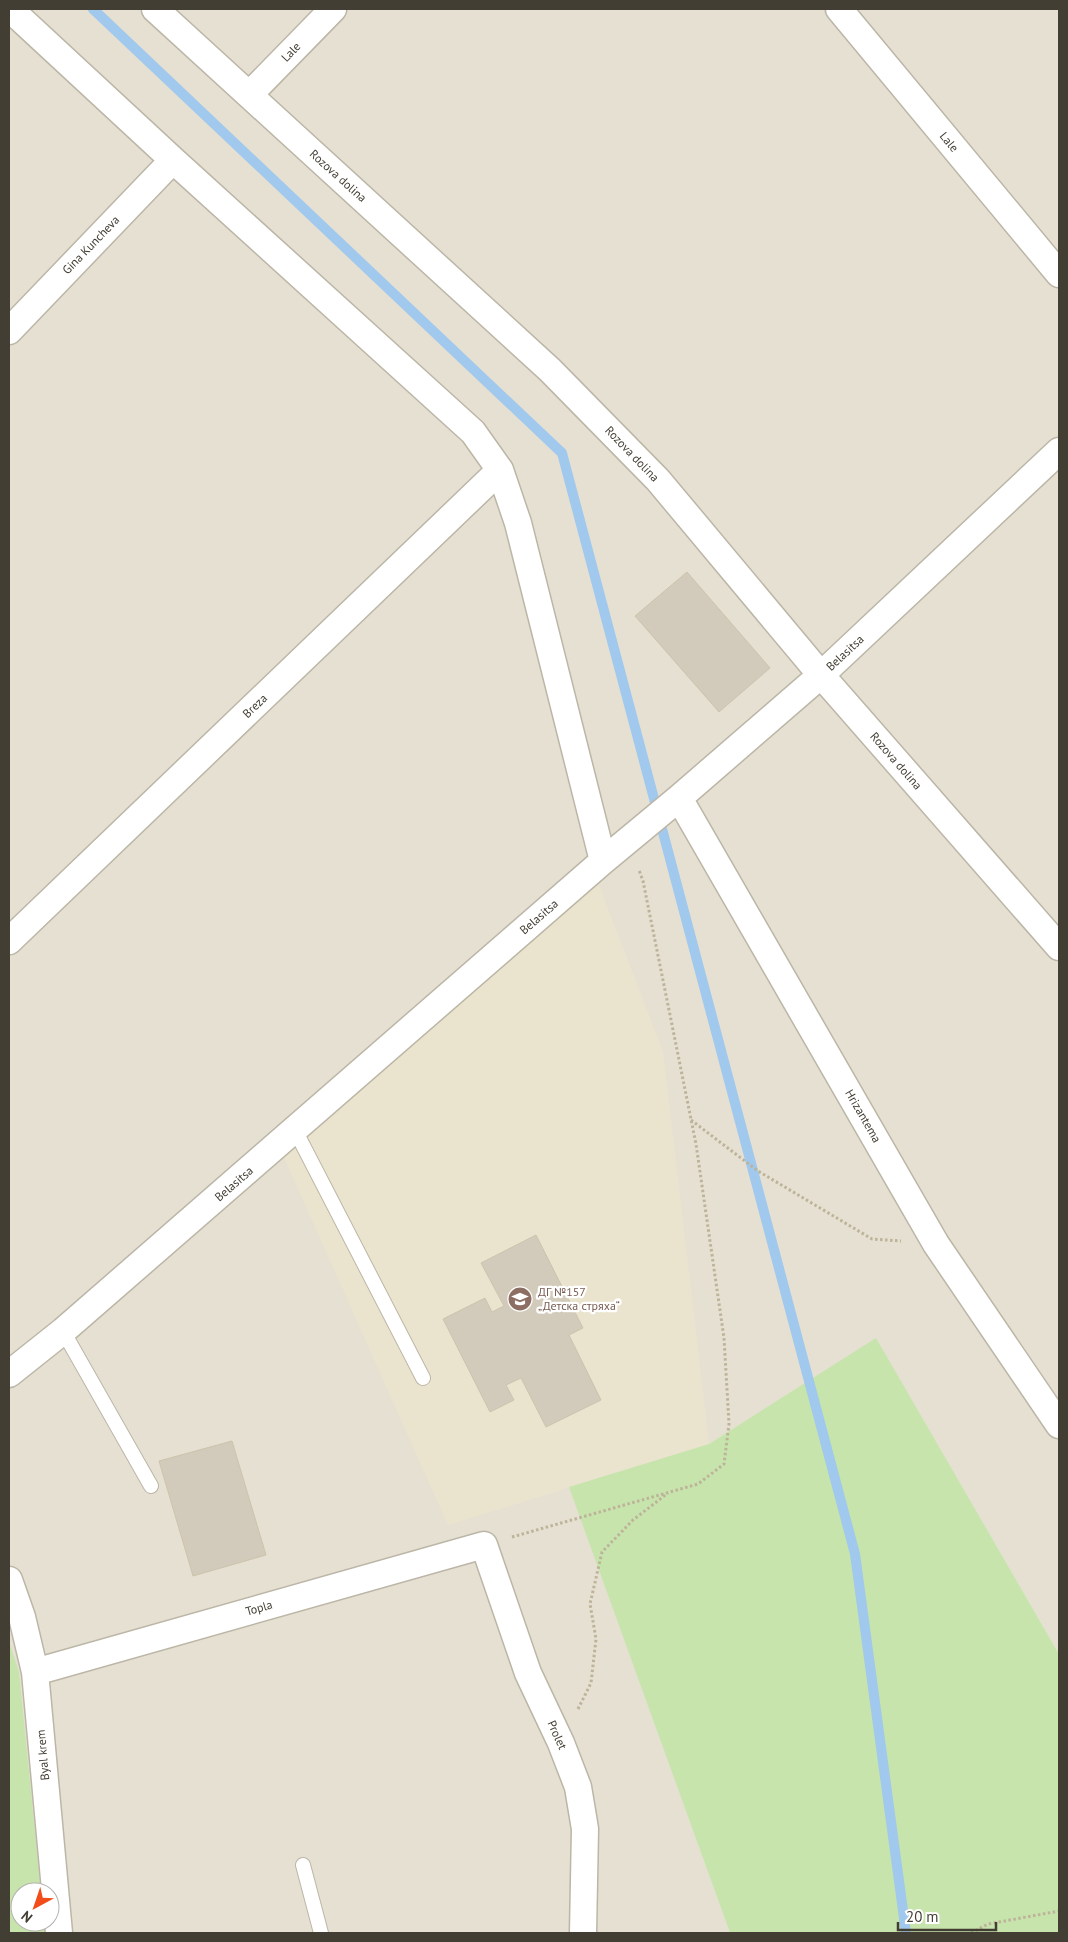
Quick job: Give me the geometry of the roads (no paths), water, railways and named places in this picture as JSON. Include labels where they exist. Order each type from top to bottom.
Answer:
[{"type":"street","points":[[10,9],[173,160],[473,432],[500,470],[518,523],[603,861]]},
{"type":"street","name":"Rozova dolina","points":[[155,9],[550,370],[658,480],[821,675],[1059,947]]},
{"type":"street","name":"Lale","points":[[249,95],[333,9]]},
{"type":"street","name":"Lale","points":[[839,9],[1059,274]]},
{"type":"street","name":"Gina Kuncheva","points":[[9,331],[173,160]]},
{"type":"street","name":"Belasitsa","points":[[9,1374],[63,1331],[603,861],[680,798],[821,675],[1059,451]]},
{"type":"street","name":"Breza","points":[[9,941],[500,470]]},
{"type":"street","name":"Hrizantema","points":[[680,798],[936,1244],[1059,1425]]},
{"type":"street","name":"Topla","points":[[35,1672],[484,1545]]},
{"type":"street","name":"Prolet","points":[[484,1545],[528,1673],[561,1743],[578,1787],[585,1830],[584,1933]]},
{"type":"street","name":"Byal krem","points":[[9,1580],[22,1617],[35,1672],[59,1933]]},
{"type":"lane","points":[[295,1130],[423,1378]]},
{"type":"lane","points":[[63,1331],[151,1486]]},
{"type":"lane","points":[[303,1865],[321,1933]]},
{"type":"waterway","points":[[93,9],[562,453],[855,1554],[906,1933]]},
{"type":"place","name":"ДГ №157 „Детска стряха“","points":[[520,1299]]}]
